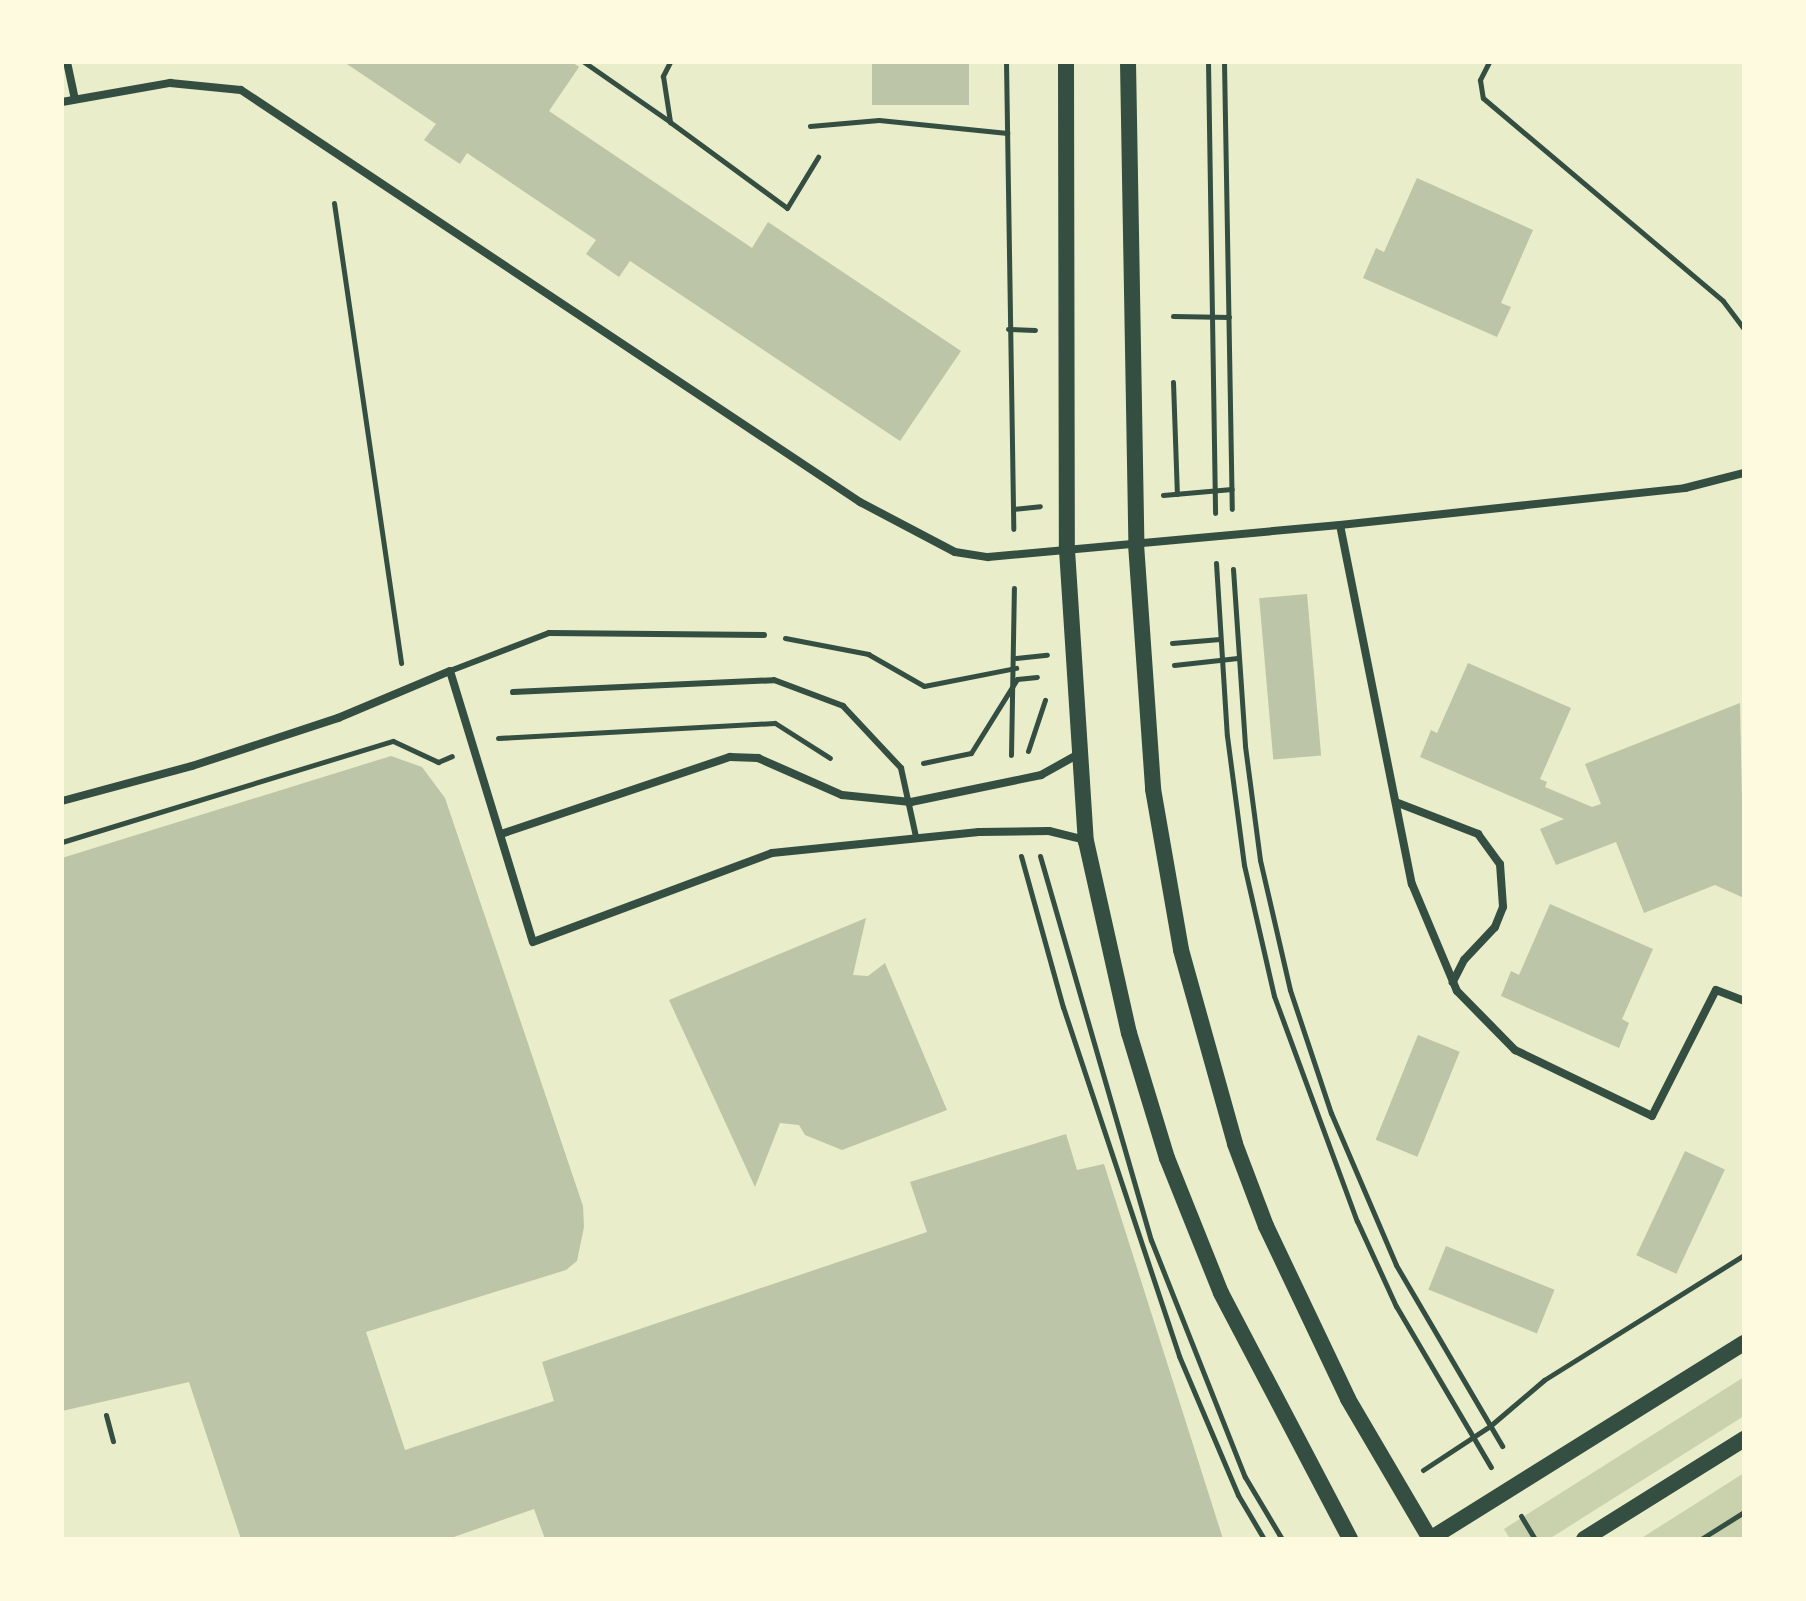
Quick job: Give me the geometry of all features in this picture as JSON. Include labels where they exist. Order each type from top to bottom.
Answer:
[{"type":"main road","points":[[1066,62],[1067,550],[1077,755],[1086,841],[1129,1033],[1167,1158],[1221,1293],[1350,1539]]},
{"type":"main road","points":[[1128,62],[1136,544],[1163,860],[1209,1059],[1256,1199],[1307,1317],[1430,1539],[1744,1343]]},
{"type":"main road","points":[[1584,1539],[1744,1439]]},
{"type":"street","points":[[67,62],[75,99]]},
{"type":"street","points":[[62,102],[170,83],[208,83],[241,90],[898,526],[955,552],[988,557],[1340,525],[1685,488],[1744,473]]},
{"type":"street","points":[[1340,525],[1412,884],[1453,982],[1515,1050],[1652,1116],[1716,990],[1744,1001]]},
{"type":"street","points":[[62,801],[250,748],[338,718],[450,671],[533,942],[746,859],[916,837],[1049,831],[1086,841]]},
{"type":"street","points":[[501,834],[730,757],[758,758],[842,795],[911,802],[1041,775],[1077,755]]},
{"type":"street","points":[[1398,803],[1478,834],[1500,864],[1503,907],[1495,927],[1464,960],[1453,982]]},
{"type":"lane","points":[[450,671],[549,633],[764,635]]},
{"type":"lane","points":[[513,692],[774,680],[843,706],[901,768],[911,802],[916,837]]},
{"type":"path","points":[[584,62],[787,208],[818,157]]},
{"type":"path","points":[[670,62],[663,76],[670,122]]},
{"type":"path","points":[[1006,62],[1013,529]]},
{"type":"path","points":[[1208,62],[1215,514]]},
{"type":"path","points":[[1224,62],[1232,512]]},
{"type":"path","points":[[1489,62],[1480,80],[1483,98],[1723,301],[1744,329]]},
{"type":"path","points":[[810,126],[879,120],[1007,133]]},
{"type":"path","points":[[334,203],[404,688]]},
{"type":"path","points":[[1173,316],[1229,317]]},
{"type":"path","points":[[1008,329],[1035,330]]},
{"type":"path","points":[[1173,382],[1177,494]]},
{"type":"path","points":[[1158,496],[1232,489]]},
{"type":"path","points":[[1013,509],[1040,506]]},
{"type":"path","points":[[1233,569],[1238,658],[1260,860],[1290,990],[1372,1213],[1423,1316],[1502,1446]]},
{"type":"path","points":[[1216,572],[1221,660],[1244,865],[1274,996],[1357,1221],[1404,1320],[1485,1458]]},
{"type":"path","points":[[1011,760],[1017,679],[1014,588]]},
{"type":"path","points":[[764,635],[868,654],[924,686],[1016,668]]},
{"type":"path","points":[[1171,643],[1220,639]]},
{"type":"path","points":[[1173,665],[1238,658]]},
{"type":"path","points":[[1017,679],[1037,677]]},
{"type":"path","points":[[901,768],[971,753],[1017,679]]},
{"type":"path","points":[[62,842],[393,741],[438,762],[494,739],[775,723],[833,761]]},
{"type":"path","points":[[1020,854],[1063,1007],[1164,1315],[1219,1454],[1264,1539]]},
{"type":"path","points":[[1039,854],[1151,1240],[1245,1477],[1282,1539]]},
{"type":"path","points":[[1473,1438],[1544,1380],[1744,1255]]},
{"type":"path","points":[[106,1415],[113,1441]]},
{"type":"path","points":[[1701,1539],[1744,1512]]},
{"type":"green space","points":[[1744,1377],[1744,1416],[1549,1539],[1510,1539],[1504,1529]]},
{"type":"green space","points":[[1744,1473],[1744,1539],[1640,1539]]},
{"type":"building","points":[[344,62],[572,62],[579,67],[549,111],[752,248],[768,222],[961,351],[900,441],[630,261],[619,277],[586,254],[596,240],[467,153],[460,164],[424,140],[436,124]]},
{"type":"building","points":[[872,62],[969,62],[969,105],[872,105]]},
{"type":"building","points":[[1417,178],[1533,230],[1501,303],[1511,307],[1497,337],[1363,278],[1376,248],[1384,252]]},
{"type":"building","points":[[1307,594],[1321,755],[1273,760],[1259,598]]},
{"type":"building","points":[[1468,663],[1571,708],[1540,779],[1547,782],[1545,787],[1592,807],[1601,804],[1585,764],[1740,703],[1744,898],[1715,885],[1644,913],[1616,842],[1556,865],[1540,829],[1564,819],[1420,757],[1431,730],[1437,733]]},
{"type":"building","points":[[391,756],[422,767],[445,798],[583,1206],[584,1227],[577,1261],[566,1270],[366,1332],[405,1450],[554,1401],[542,1362],[927,1232],[910,1182],[1066,1134],[1077,1170],[1104,1164],[1223,1539],[545,1539],[534,1509],[448,1539],[241,1539],[189,1382],[62,1411],[62,858]]},
{"type":"building","points":[[1550,904],[1653,949],[1622,1019],[1629,1023],[1619,1048],[1501,996],[1511,971],[1519,975]]},
{"type":"building","points":[[866,918],[853,975],[868,976],[885,963],[947,1110],[842,1150],[805,1135],[799,1125],[780,1123],[755,1187],[669,1000]]},
{"type":"building","points":[[1418,1035],[1460,1052],[1417,1157],[1376,1140]]},
{"type":"building","points":[[1685,1151],[1725,1170],[1676,1274],[1636,1255]]},
{"type":"building","points":[[1446,1246],[1554,1290],[1537,1333],[1428,1290]]}]
